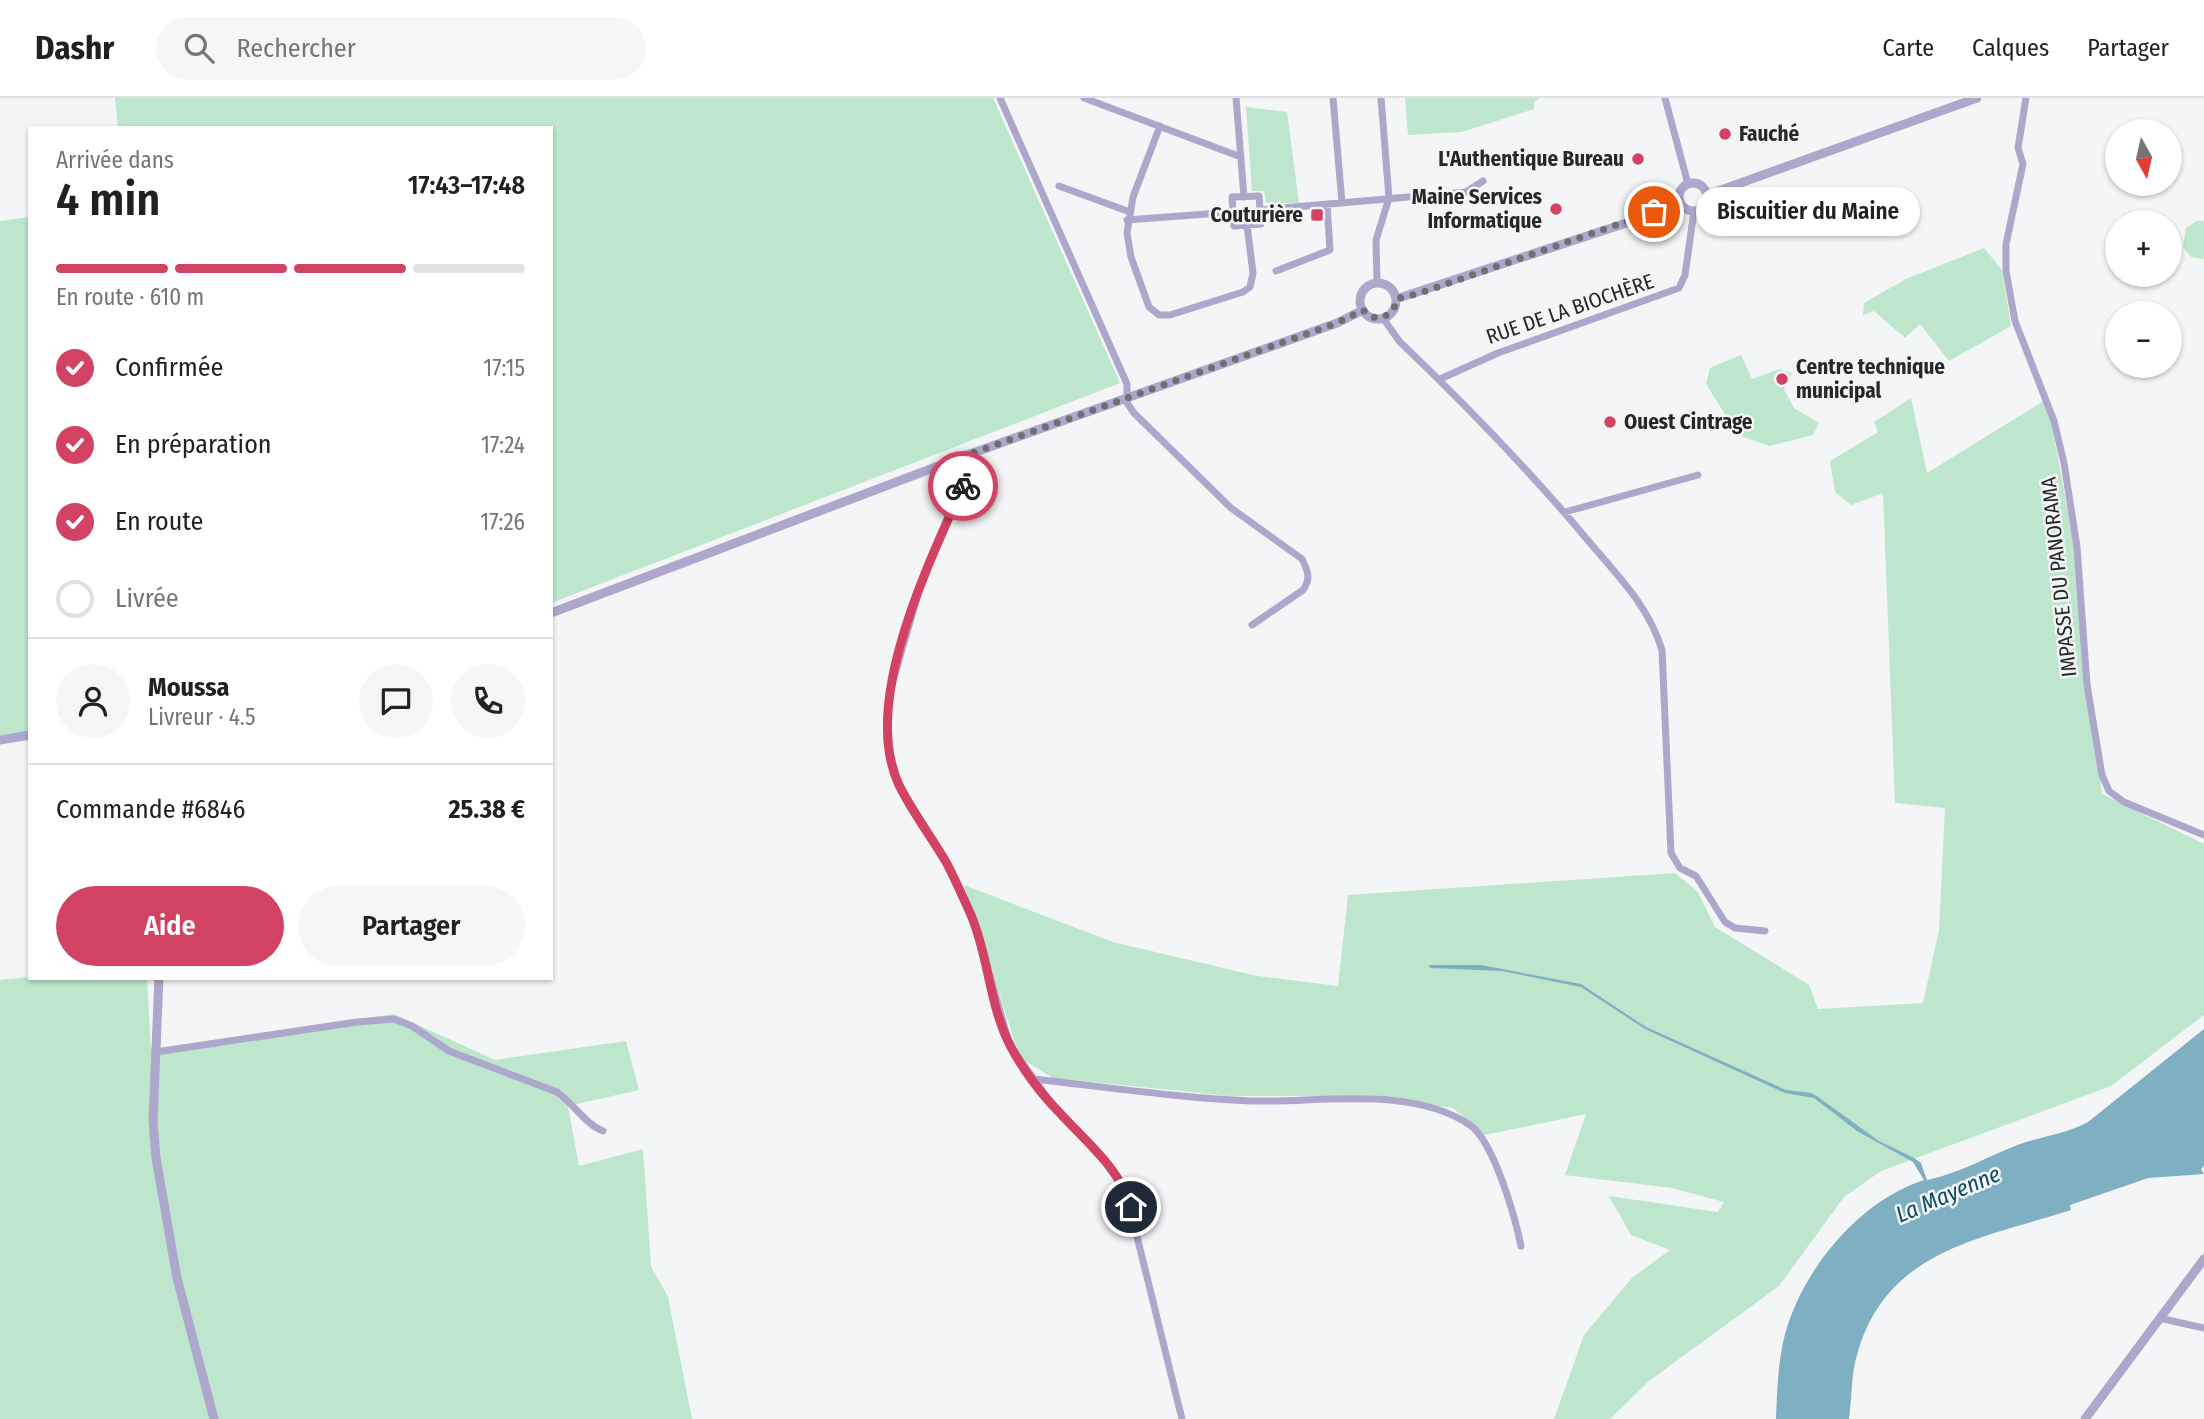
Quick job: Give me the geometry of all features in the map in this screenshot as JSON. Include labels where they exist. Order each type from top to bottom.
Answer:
[{"type":"street","points":[[1000,98],[1127,384],[1130,409],[1231,508],[1302,559],[1308,570],[1308,582],[1303,590],[1252,625]]},
{"type":"street","points":[[1084,98],[1241,157]]},
{"type":"street","points":[[1236,98],[1244,197]]},
{"type":"street","points":[[1333,98],[1342,203]]},
{"type":"street","points":[[1377,283],[1376,240],[1389,198],[1381,98]]},
{"type":"street","points":[[1665,98],[1688,184]]},
{"type":"street","points":[[1707,195],[1978,98]]},
{"type":"street","name":"IMPASSE DU PANORAMA","points":[[2026,98],[2018,148],[2023,163],[2006,244],[2006,271],[2018,333],[2054,421],[2064,463],[2077,547],[2087,685],[2102,775],[2109,791],[2124,802],[2204,835]]},
{"type":"street","points":[[1160,126],[1129,216],[1131,257],[1149,307],[1159,315],[1170,315],[1243,292],[1251,286],[1253,273],[1247,225]]},
{"type":"street","points":[[1260,210],[1466,192],[1483,181]]},
{"type":"street","points":[[1396,299],[1681,205],[1694,211],[1703,208],[1707,195],[1700,184],[1688,184],[1679,192],[1681,205]]},
{"type":"street","points":[[1059,186],[1129,216],[1233,212]]},
{"type":"street","points":[[1259,195],[1260,210],[1261,224],[1234,226],[1232,197],[1259,195]]},
{"type":"street","points":[[1276,271],[1330,250],[1326,204]]},
{"type":"street","name":"RUE DE LA BIOCHÈRE","points":[[1440,379],[1498,353],[1679,288],[1685,275],[1694,211]]},
{"type":"street","points":[[1377,283],[1387,286],[1396,299],[1394,309],[1383,318],[1371,317],[1363,310],[1362,293],[1377,283]]},
{"type":"street","points":[[553,612],[970,454],[1337,323],[1363,310]]},
{"type":"street","points":[[1383,318],[1399,341],[1440,379],[1565,512],[1640,602],[1656,629],[1662,650],[1671,853],[1680,868],[1696,876],[1725,922],[1735,928],[1765,931]]},
{"type":"street","points":[[970,454],[970,469],[922,580],[897,663],[889,695],[887,741],[898,783],[947,863],[976,927],[1010,1046],[1055,1108],[1114,1170],[1125,1188],[1182,1419]]},
{"type":"street","points":[[1565,512],[1698,475]]},
{"type":"street","points":[[0,740],[28,735]]},
{"type":"street","points":[[159,980],[153,1119],[156,1158],[177,1278],[214,1419]]},
{"type":"street","points":[[156,1052],[367,1020],[394,1019],[412,1026],[449,1051],[557,1092],[572,1103],[594,1127],[603,1131]]},
{"type":"street","points":[[1034,1079],[1252,1101],[1367,1098],[1445,1112],[1472,1126],[1486,1146],[1513,1209],[1521,1246]]},
{"type":"street","points":[[2085,1419],[2204,1259]]},
{"type":"street","points":[[2159,1318],[2204,1328]]},
{"type":"green space","points":[[115,98],[993,98],[1120,383],[553,602],[553,126],[118,126]]},
{"type":"green space","points":[[1405,98],[1540,98],[1534,102],[1534,109],[1462,132],[1408,135]]},
{"type":"green space","points":[[1246,107],[1287,112],[1299,203],[1266,203],[1264,191],[1252,191]]},
{"type":"green space","points":[[28,217],[28,735],[0,741],[0,221]]},
{"type":"green space","points":[[2197,221],[2204,221],[2204,259],[2191,257],[2183,247],[2186,228]]},
{"type":"green space","points":[[1984,248],[2002,270],[2011,326],[1949,361],[1920,324],[1905,338],[1874,311],[1863,315],[1864,303],[1906,279]]},
{"type":"green space","points":[[1741,355],[1752,379],[1780,369],[1792,373],[1784,389],[1794,408],[1819,423],[1813,435],[1770,446],[1738,435],[1706,384],[1710,368]]},
{"type":"green space","points":[[1911,398],[1927,473],[2047,399],[2078,566],[2102,794],[2204,844],[2204,1015],[2111,1086],[1881,1171],[1844,1197],[1779,1286],[1649,1381],[1610,1419],[1554,1419],[1584,1335],[1632,1278],[1670,1250],[1631,1235],[1609,1196],[1718,1212],[1724,1202],[1672,1188],[1565,1175],[1586,1114],[1485,1135],[1453,1108],[1369,1096],[1230,1096],[1053,1078],[1020,1058],[964,885],[1113,942],[1257,976],[1338,986],[1348,895],[1675,873],[1698,892],[1715,927],[1809,985],[1818,1009],[1923,1003],[1939,930],[1945,808],[1895,803],[1883,493],[1851,505],[1835,492],[1830,461],[1878,432],[1874,422]]},
{"type":"green space","points":[[28,977],[28,980],[147,980],[151,1049],[394,1014],[495,1060],[626,1041],[639,1090],[568,1106],[579,1166],[643,1149],[651,1266],[668,1297],[692,1419],[0,1419],[0,980]]},
{"type":"water","name":"La Mayenne","points":[[1429,965],[1481,965],[1581,984],[1646,1027],[1786,1090],[1811,1093],[1879,1141],[1921,1163],[1927,1180],[1963,1169],[2020,1144],[2088,1122],[2204,1029],[2204,1166],[2201,1169],[2204,1174],[2148,1178],[2070,1205],[2071,1210],[1972,1241],[1914,1270],[1890,1292],[1871,1320],[1855,1362],[1849,1419],[1776,1419],[1778,1376],[1785,1334],[1805,1285],[1820,1262],[1856,1221],[1900,1190],[1924,1180],[1913,1162],[1857,1131],[1814,1098],[1785,1093],[1645,1029],[1581,987],[1502,971],[1430,968]]},
{"type":"way so far","points":[[963,486],[970,469],[970,454],[1337,323],[1363,310],[1371,317],[1383,318],[1394,309],[1396,299],[1654,212]]},
{"type":"place","name":"Fauché","points":[[1725,134]]},
{"type":"place","name":"L'Authentique Bureau","points":[[1638,159]]},
{"type":"place","name":"Maine Services Informatique","points":[[1556,209]]},
{"type":"place","name":"Biscuitier du Maine","points":[[1654,212]]},
{"type":"place","name":"Couturière","points":[[1317,215]]},
{"type":"place","name":"Centre technique municipal","points":[[1782,379]]},
{"type":"place","name":"Ouest Cintrage","points":[[1610,422]]},
{"type":"route","points":[[963,486],[922,580],[897,663],[889,695],[887,741],[898,783],[947,863],[976,927],[1010,1046],[1055,1108],[1114,1170],[1125,1188],[1131,1207]]}]
